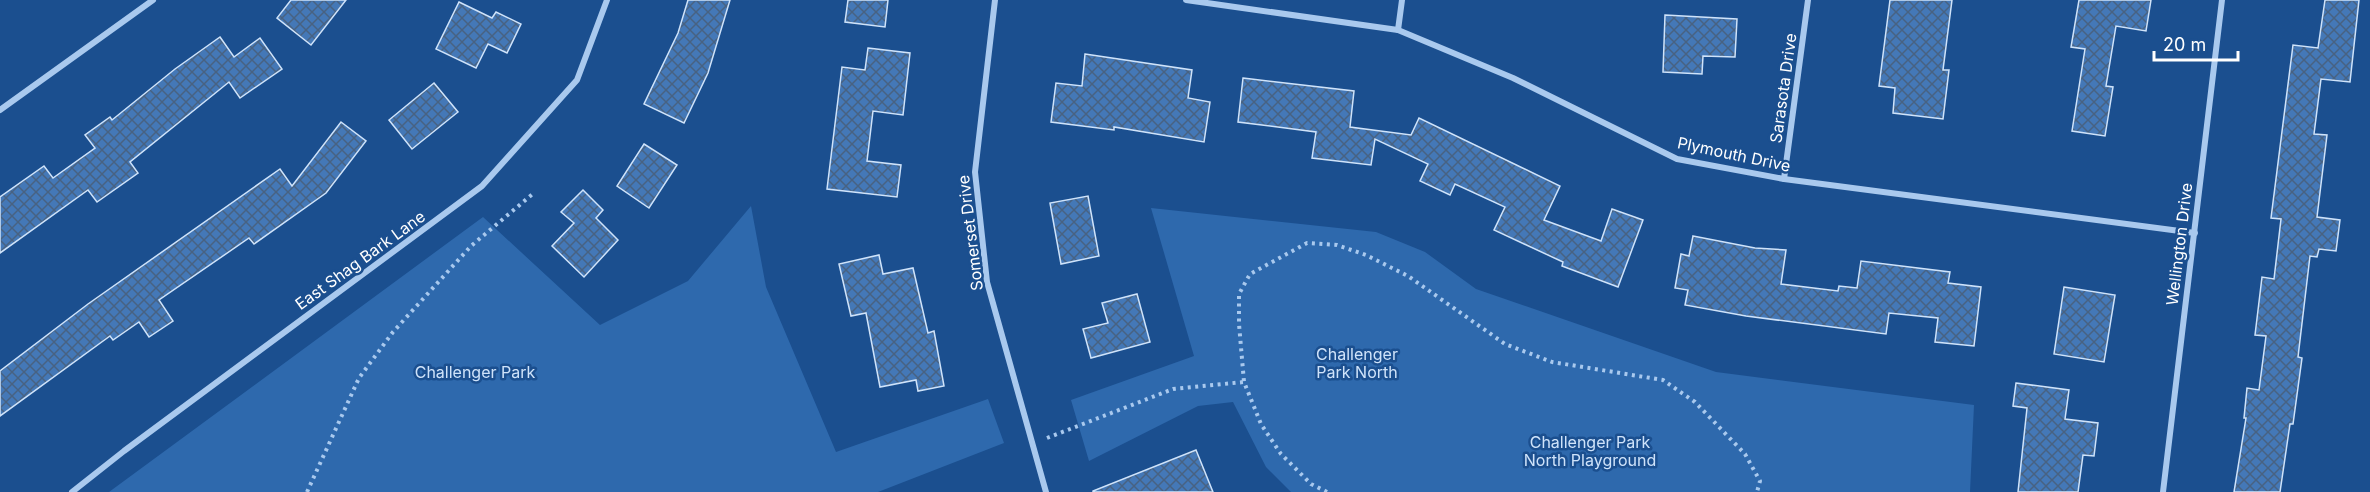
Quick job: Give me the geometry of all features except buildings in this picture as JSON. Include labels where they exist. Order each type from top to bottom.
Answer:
[{"type":"street","points":[[0,110],[153,0]]},
{"type":"street","name":"East Shag Bark Lane","points":[[72,492],[133,444],[482,186],[577,80],[608,0]]},
{"type":"street","name":"Somerset Drive","points":[[995,0],[975,172],[987,282],[1046,492]]},
{"type":"street","name":"Plymouth Drive","points":[[1186,0],[1398,30],[1513,78],[1677,159],[1784,179],[2194,233]]},
{"type":"street","points":[[1398,30],[1402,0]]},
{"type":"street","name":"Sarasota Drive","points":[[1784,179],[1808,0]]},
{"type":"street","name":"Wellington Drive","points":[[2163,492],[2222,0]]},
{"type":"path","points":[[307,492],[358,378],[393,332],[471,246],[535,192]]},
{"type":"path","points":[[1327,492],[1311,484],[1281,454],[1261,424],[1244,382],[1239,294],[1250,274],[1307,243],[1337,245],[1366,255],[1408,276],[1505,344],[1552,362],[1662,380],[1695,402],[1745,454],[1760,481],[1757,492]]},
{"type":"path","points":[[1032,443],[1173,389],[1244,382]]},
{"type":"green space","name":"Challenger Park","points":[[751,206],[766,287],[836,452],[988,399],[1004,443],[878,492],[109,492],[483,217],[600,325],[688,281]]},
{"type":"green space","name":"Challenger Park North","points":[[1151,208],[1376,232],[1425,252],[1476,289],[1716,372],[1974,405],[1970,492],[1291,492],[1266,467],[1233,402],[1198,406],[1089,461],[1071,400],[1194,356]]},
{"type":"park label","name":"Challenger Park North Playground","points":[[1590,451]]}]
